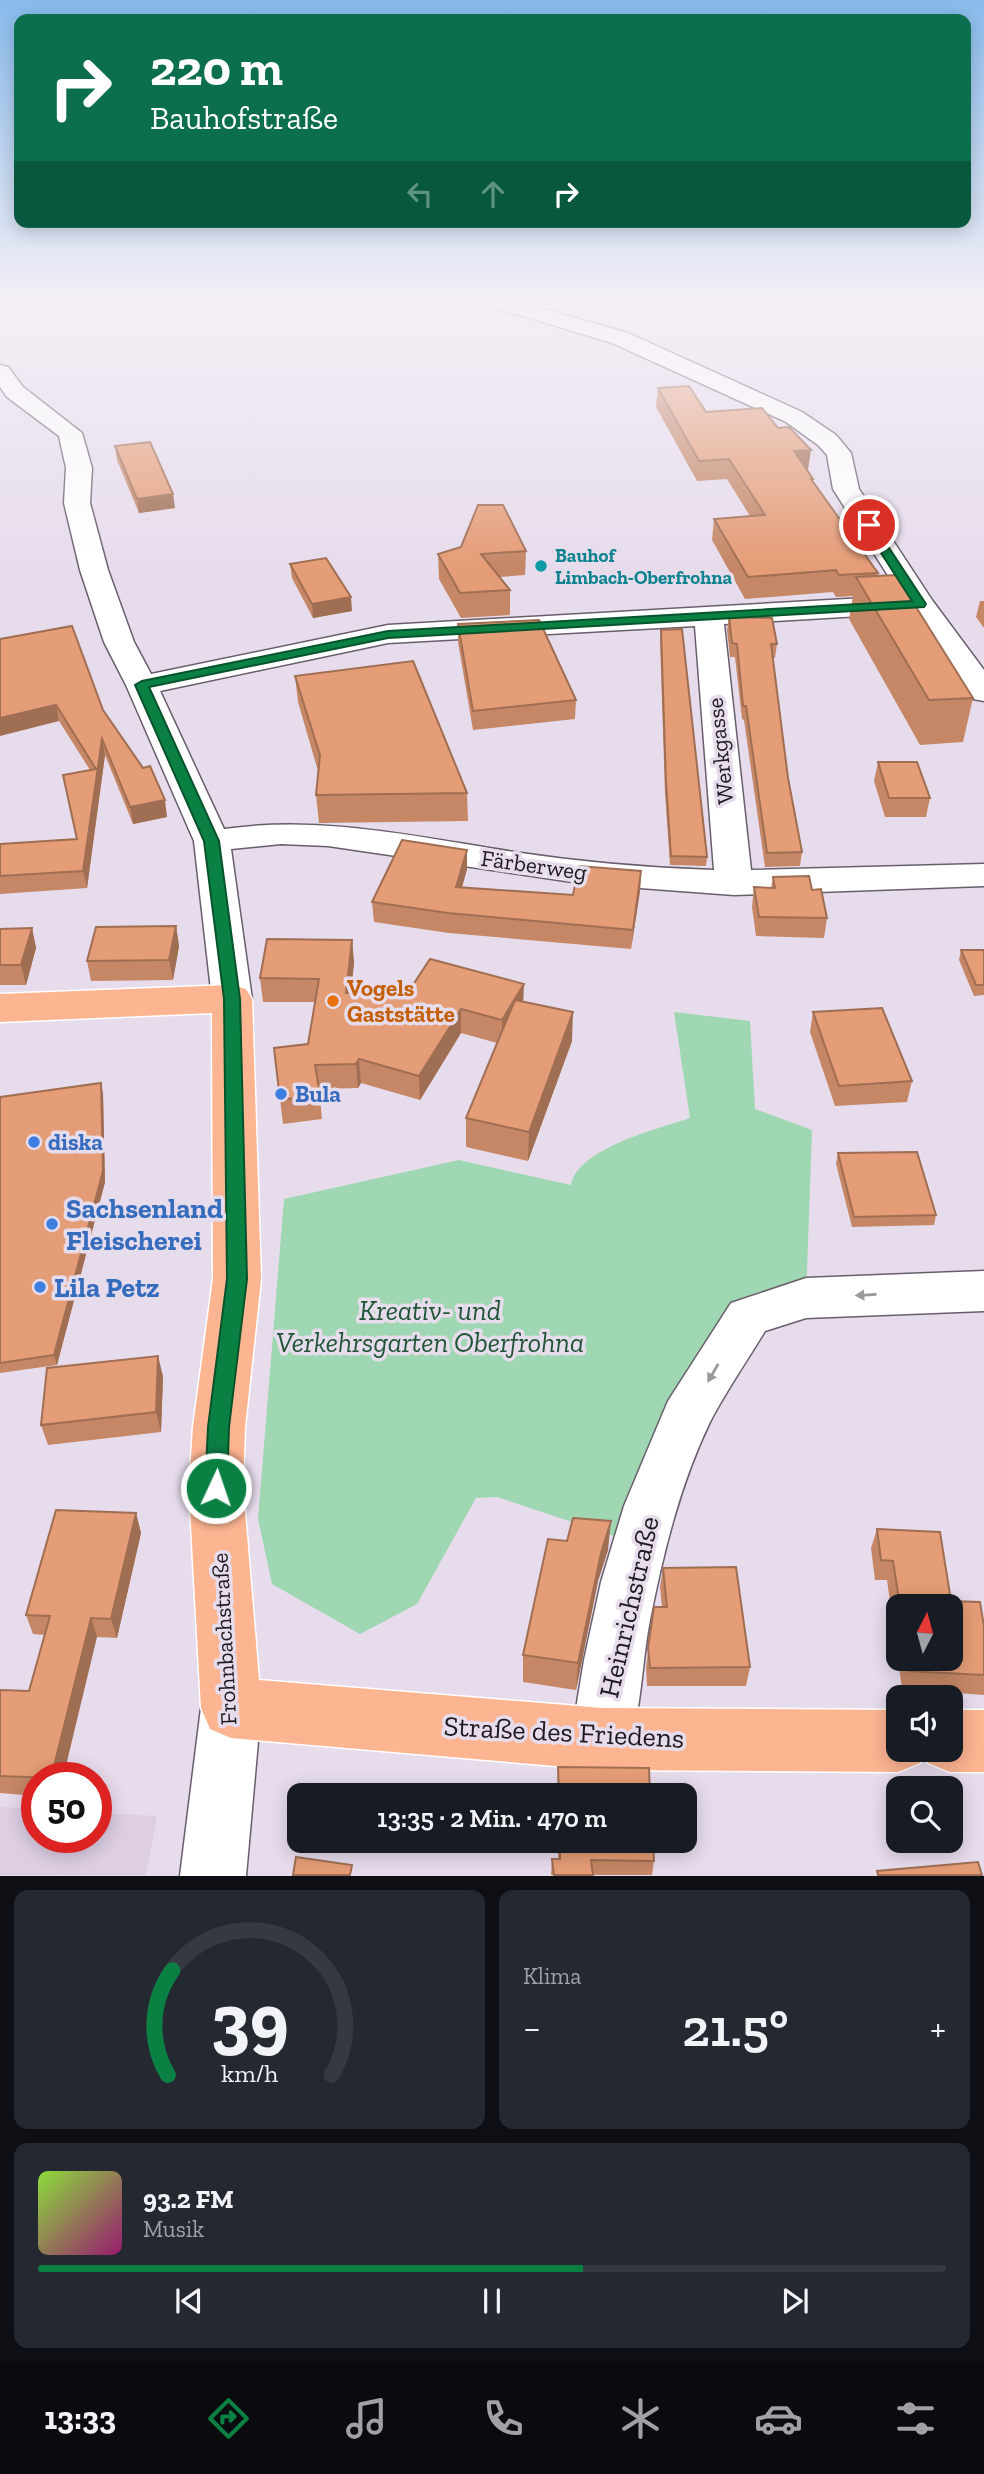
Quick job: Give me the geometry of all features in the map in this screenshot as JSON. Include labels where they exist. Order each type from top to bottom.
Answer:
[{"type":"main road","points":[[0,1008],[232,999]]},
{"type":"main road","name":"Frohnbachstraße","points":[[231,1708],[216,1488],[219,1427],[237,1279],[232,999]]},
{"type":"main road","name":"Straße des Friedens","points":[[231,1708],[602,1740],[886,1741]]},
{"type":"main road","points":[[963,1741],[984,1741]]},
{"type":"street","name":"Frohnbachstraße","points":[[13,390],[70,433],[79,468],[78,503],[93,570],[119,642],[142,685],[212,841],[232,999]]},
{"type":"street","points":[[734,390],[794,417],[820,435],[839,453],[846,489],[920,604],[984,692]]},
{"type":"street","points":[[142,685],[388,634],[920,604]]},
{"type":"street","name":"Werkgasse","points":[[709,617],[713,688],[734,884]]},
{"type":"street","name":"Färberweg","points":[[212,841],[288,832],[370,839],[438,852],[587,873],[734,884],[984,876]]},
{"type":"street","name":"Heinrichstraße","points":[[602,1740],[610,1665],[638,1544],[680,1430],[748,1317],[806,1298],[984,1291]]},
{"type":"street","name":"Frohnbachstraße","points":[[213,1875],[231,1708]]},
{"type":"shaded area","points":[[0,1807],[21,1808],[21,1853],[112,1853],[112,1814],[157,1816],[146,1875],[0,1875]]},
{"type":"green space","name":"Kreativ- und Verkehrsgarten Oberfrohna","points":[[674,1012],[750,1021],[755,1109],[812,1130],[806,1298],[748,1317],[638,1544],[497,1497],[476,1498],[417,1604],[360,1634],[272,1584],[258,1519],[284,1199],[459,1160],[571,1185],[577,1172],[603,1150],[640,1134],[690,1118]]},
{"type":"building","points":[[659,390],[691,390],[706,412],[762,408],[778,428],[789,427],[811,450],[794,451],[811,479],[878,573],[839,575],[836,570],[748,577],[714,519],[765,515],[729,459],[699,461]]},
{"type":"building","points":[[150,442],[173,494],[137,499],[115,446]]},
{"type":"building","points":[[478,505],[503,505],[526,551],[481,554],[510,590],[460,593],[438,554],[461,547]]},
{"type":"building","points":[[326,558],[351,597],[312,604],[290,564]]},
{"type":"building","points":[[896,575],[973,698],[929,700],[856,577]]},
{"type":"building","points":[[729,617],[772,618],[777,644],[771,644],[788,778],[802,852],[767,853],[746,706],[743,706],[737,644],[732,643]]},
{"type":"building","points":[[539,620],[576,700],[473,711],[458,624]]},
{"type":"building","points":[[72,626],[103,710],[143,768],[150,766],[165,800],[130,807],[102,739],[83,871],[0,876],[0,844],[77,839],[63,775],[96,769],[56,705],[0,718],[0,639]]},
{"type":"building","points":[[682,629],[707,857],[671,856],[661,630]]},
{"type":"building","points":[[413,661],[467,793],[316,795],[320,755],[295,676]]},
{"type":"building","points":[[878,762],[917,762],[930,798],[889,798]]},
{"type":"building","points":[[402,840],[467,850],[456,887],[573,895],[579,866],[641,871],[633,930],[448,913],[372,902]]},
{"type":"building","points":[[809,876],[812,890],[821,889],[827,918],[759,917],[754,887],[775,888],[773,877]]},
{"type":"building","points":[[176,926],[169,960],[87,961],[96,927]]},
{"type":"building","points":[[32,928],[21,965],[0,965],[0,929]]},
{"type":"building","points":[[267,939],[352,940],[346,993],[407,994],[430,959],[524,984],[502,1020],[461,1009],[419,1076],[359,1059],[356,1064],[315,1065],[320,1095],[280,1100],[274,1048],[308,1044],[319,979],[260,978]]},
{"type":"building","points":[[961,950],[984,950],[984,985],[976,985]]},
{"type":"building","points":[[515,1000],[573,1012],[529,1132],[466,1118]]},
{"type":"building","points":[[882,1008],[912,1081],[839,1086],[813,1012]]},
{"type":"building","points":[[101,1083],[103,1171],[54,1355],[0,1363],[0,1097]]},
{"type":"building","points":[[917,1152],[936,1215],[854,1217],[838,1153]]},
{"type":"building","points":[[158,1356],[156,1412],[41,1425],[47,1368]]},
{"type":"building","points":[[56,1510],[136,1513],[111,1619],[91,1618],[55,1762],[21,1762],[21,1777],[0,1776],[0,1690],[29,1691],[50,1616],[26,1615]]},
{"type":"building","points":[[573,1518],[611,1521],[601,1553],[578,1663],[523,1655],[548,1539],[567,1541]]},
{"type":"building","points":[[877,1529],[940,1532],[950,1594],[898,1594],[893,1561],[881,1560]]},
{"type":"building","points":[[736,1567],[750,1667],[650,1668],[648,1648],[654,1607],[667,1607],[663,1568]]},
{"type":"building","points":[[963,1601],[980,1602],[984,1626],[984,1675],[908,1671],[963,1671]]},
{"type":"building","points":[[558,1767],[649,1768],[650,1783],[559,1783]]},
{"type":"building","points":[[560,1853],[654,1853],[654,1861],[591,1860],[593,1875],[554,1875],[552,1859],[560,1859]]},
{"type":"building","points":[[296,1857],[352,1865],[350,1875],[293,1875]]},
{"type":"building","points":[[978,1862],[982,1875],[878,1875],[877,1871]]},
{"type":"place","name":"Bauhof Limbach-Oberfrohna","points":[[541,566]]},
{"type":"place","name":"Vogels Gaststätte","points":[[333,1001]]},
{"type":"place","name":"Bula","points":[[281,1094]]},
{"type":"place","name":"diska","points":[[34,1142]]},
{"type":"place","name":"Sachsenland Fleischerei","points":[[52,1224]]},
{"type":"place","name":"Lila Petz","points":[[40,1287]]},
{"type":"route","points":[[216,1488],[219,1427],[237,1279],[232,999],[212,841],[142,685],[312,652],[388,634],[920,604],[869,525]]}]
